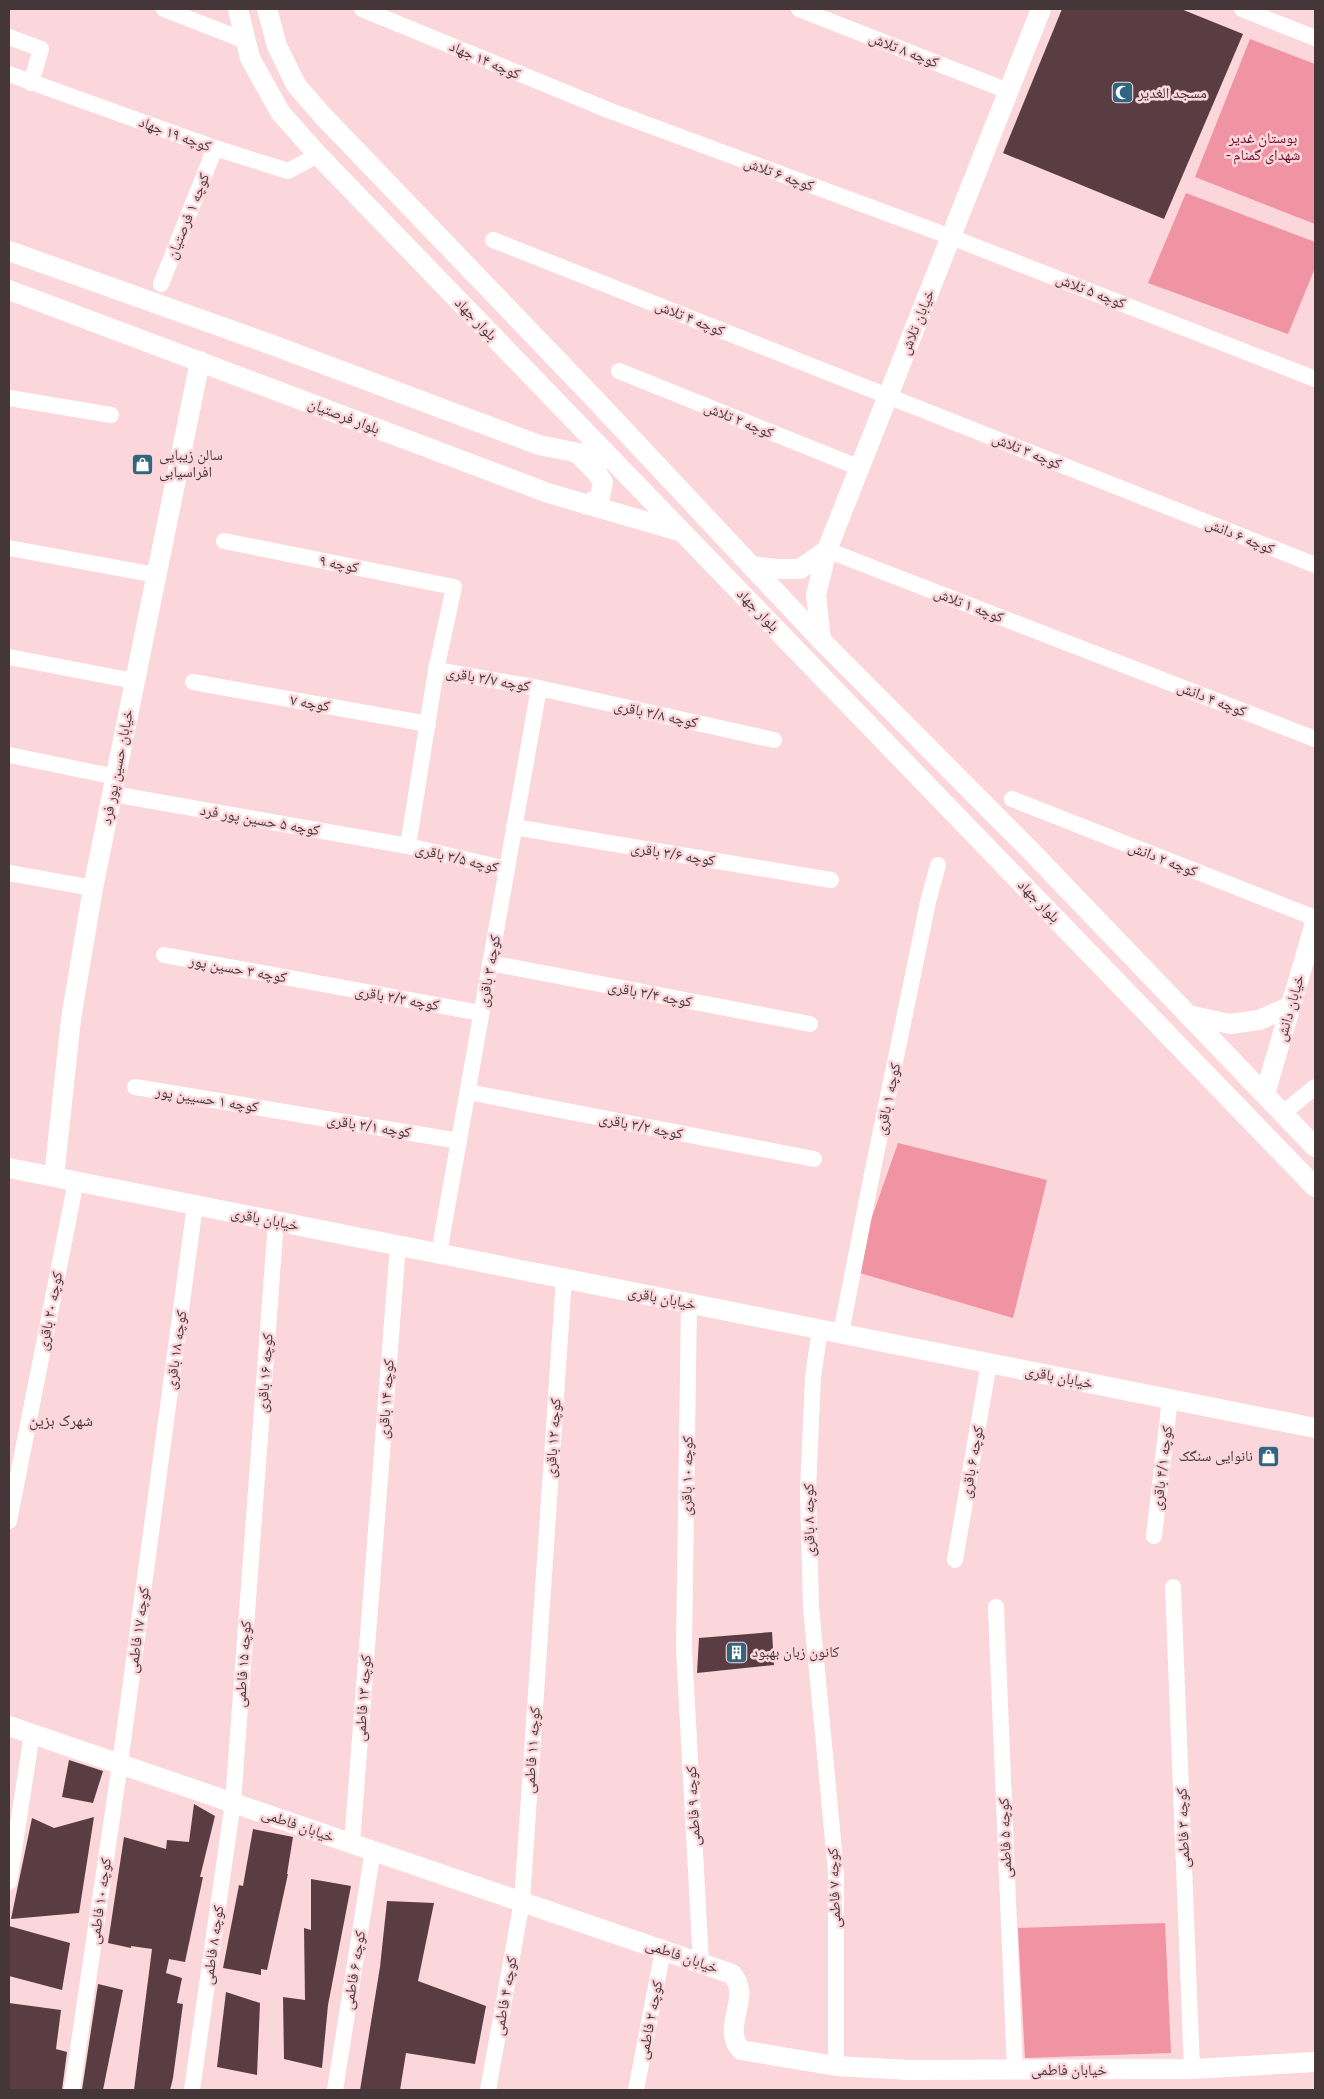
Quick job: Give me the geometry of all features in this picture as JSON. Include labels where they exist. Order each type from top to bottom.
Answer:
[{"type":"street","points":[[164,9],[246,41]]},
{"type":"street","name":"بلوار جهاد","points":[[238,9],[250,58],[280,112],[318,155],[1315,1187]]},
{"type":"street","name":"بلوار جهاد","points":[[267,9],[277,46],[296,84],[329,123],[532,333],[821,640],[1000,820],[1315,1147]]},
{"type":"street","name":"کوچه ۱۴ جهاد","points":[[362,9],[608,110]]},
{"type":"street","name":"کوچه ۸ تلاش","points":[[799,9],[1008,91]]},
{"type":"street","name":"خیابان تلاش","points":[[821,640],[816,595],[828,550],[1041,9]]},
{"type":"street","points":[[1242,9],[1315,38]]},
{"type":"street","points":[[9,37],[41,50],[31,83]]},
{"type":"street","name":"کوچه ۱۹ جهاد","points":[[9,74],[215,148],[288,171],[318,155]]},
{"type":"street","name":"کوچه ۶ تلاش","points":[[608,110],[951,237]]},
{"type":"street","name":"کوچه ۱ فرصتیان","points":[[160,284],[215,148]]},
{"type":"street","name":"کوچه ۵ تلاش","points":[[951,237],[1315,379]]},
{"type":"street","name":"کوچه ۴ تلاش","points":[[493,240],[888,396]]},
{"type":"street","points":[[9,251],[267,343],[539,445],[613,460]]},
{"type":"street","name":"بلوار فرصتیان","points":[[9,290],[548,493],[682,532]]},
{"type":"street","points":[[510,354],[532,333]]},
{"type":"street","name":"خیابان حسین پور فرد","points":[[54,1177],[71,1019],[93,888],[200,361]]},
{"type":"street","name":"کوچه ۲ تلاش","points":[[619,371],[860,468]]},
{"type":"street","name":"کوچه ۳ تلاش","points":[[888,396],[1165,506]]},
{"type":"street","points":[[9,398],[111,415]]},
{"type":"street","points":[[577,453],[603,482],[600,496],[587,504]]},
{"type":"street","name":"کوچه ۶ دانش","points":[[1165,506],[1315,565]]},
{"type":"street","name":"کوچه ۹","points":[[224,541],[454,587],[436,670]]},
{"type":"street","points":[[9,548],[156,575]]},
{"type":"street","points":[[751,566],[800,569],[828,550]]},
{"type":"street","name":"کوچه ۱ تلاش","points":[[828,550],[1110,659]]},
{"type":"street","points":[[9,657],[134,681]]},
{"type":"street","name":"کوچه ۴ دانش","points":[[1110,659],[1315,739]]},
{"type":"street","points":[[408,846],[436,670]]},
{"type":"street","name":"کوچه ۳/۷ باقری","points":[[436,670],[539,688]]},
{"type":"street","name":"کوچه ۷","points":[[192,682],[428,724]]},
{"type":"street","name":"کوچه ۳/۸ باقری","points":[[539,688],[774,740]]},
{"type":"street","name":"کوچه ۳ باقری","points":[[439,1253],[539,688]]},
{"type":"street","name":"کوچه ۵ حسین پور فرد","points":[[9,755],[114,785],[408,846]]},
{"type":"street","name":"کوچه ۲ دانش","points":[[1012,799],[1315,918]]},
{"type":"street","name":"کوچه ۳/۶ باقری","points":[[514,827],[831,880]]},
{"type":"street","name":"کوچه ۳/۵ باقری","points":[[408,846],[507,870]]},
{"type":"street","name":"کوچه ۱ باقری","points":[[842,1333],[873,1169],[928,902],[938,865]]},
{"type":"street","points":[[9,872],[93,888]]},
{"type":"street","name":"خیابان دانش","points":[[1265,1094],[1315,923]]},
{"type":"street","name":"کوچه ۳ حسین پور","points":[[164,955],[312,982]]},
{"type":"street","name":"کوچه ۳/۴ باقری","points":[[490,963],[810,1024]]},
{"type":"street","name":"کوچه ۳/۳ باقری","points":[[312,982],[482,1013]]},
{"type":"street","points":[[1188,1014],[1230,1024],[1258,1020],[1291,1006]]},
{"type":"street","name":"کوچه ۱ حسیین پور","points":[[135,1087],[278,1111]]},
{"type":"street","points":[[1283,1113],[1315,1088]]},
{"type":"street","name":"کوچه ۳/۲ باقری","points":[[468,1092],[814,1159]]},
{"type":"street","name":"کوچه ۳/۱ باقری","points":[[278,1111],[459,1141]]},
{"type":"street","name":"خیابان باقری","points":[[9,1168],[1315,1428]]},
{"type":"street","name":"کوچه ۲۰ باقری","points":[[9,1521],[76,1181]]},
{"type":"street","name":"کوچه ۱۸ باقری","points":[[156,1495],[195,1205]]},
{"type":"street","name":"کوچه ۱۶ باقری","points":[[254,1525],[276,1221]]},
{"type":"street","name":"کوچه ۱۴ باقری","points":[[374,1552],[398,1245]]},
{"type":"street","name":"کوچه ۱۲ باقری","points":[[542,1598],[564,1278]]},
{"type":"street","name":"کوچه ۱۰ باقری","points":[[684,1649],[689,1303]]},
{"type":"street","name":"کوچه ۸ باقری","points":[[820,1329],[813,1377],[808,1490],[811,1607],[821,1712]]},
{"type":"street","name":"کوچه ۶ باقری","points":[[955,1560],[989,1363]]},
{"type":"street","name":"کوچه ۴/۱ باقری","points":[[1154,1536],[1170,1399]]},
{"type":"street","name":"کوچه ۱۷ فاطمی","points":[[120,1764],[156,1495]]},
{"type":"street","name":"کوچه ۱۵ فاطمی","points":[[233,1802],[254,1525]]},
{"type":"street","name":"کوچه ۱۳ فاطمی","points":[[352,1843],[374,1552]]},
{"type":"street","name":"کوچه ۳ فاطمی","points":[[1173,1587],[1192,2069]]},
{"type":"street","name":"کوچه ۱۱ فاطمی","points":[[522,1901],[542,1598]]},
{"type":"street","name":"کوچه ۵ فاطمی","points":[[996,1607],[1015,2070]]},
{"type":"street","name":"کوچه ۹ فاطمی","points":[[684,1649],[701,1963]]},
{"type":"street","name":"کوچه ۷ فاطمی","points":[[821,1712],[836,1872],[836,2066]]},
{"type":"street","name":"خیابان فاطمی","points":[[9,1726],[732,1974],[739,1981],[740,1990],[733,2033],[735,2043],[741,2050],[836,2066],[909,2070],[1192,2069],[1315,2062]]},
{"type":"street","points":[[9,1882],[32,1734]]},
{"type":"street","name":"کوچه ۱۰ فاطمی","points":[[72,2090],[120,1764]]},
{"type":"street","name":"کوچه ۸ فاطمی","points":[[192,2089],[233,1802]]},
{"type":"street","name":"کوچه ۶ فاطمی","points":[[335,2090],[373,1850]]},
{"type":"street","name":"کوچه ۴ فاطمی","points":[[488,2090],[522,1901]]},
{"type":"street","name":"کوچه ۲ فاطمی","points":[[636,2090],[663,1950]]},
{"type":"green space","name":"بوستان غدیر - شهدای گمنام","points":[[1250,39],[1315,64],[1315,224],[1195,177]]},
{"type":"green space","points":[[1186,193],[1315,242],[1315,268],[1288,334],[1148,283]]},
{"type":"green space","points":[[898,1143],[1047,1180],[1013,1318],[853,1271]]},
{"type":"green space","points":[[1165,1923],[1171,2053],[1025,2058],[1018,1928]]},
{"type":"building","name":"مسجد الغدیر","points":[[1062,9],[1181,9],[1243,34],[1164,219],[1003,153]]},
{"type":"building","name":"کانون زبان بهبود","points":[[772,1632],[774,1665],[697,1673],[699,1638]]},
{"type":"building","points":[[69,1760],[103,1771],[93,1803],[62,1797]]},
{"type":"building","points":[[194,1804],[215,1816],[200,1877],[203,1877],[185,1962],[169,1959],[166,1973],[182,1978],[177,2003],[183,2004],[173,2078],[170,2090],[134,2090],[152,1949],[131,1946],[131,1948],[108,1943],[124,1837],[166,1849],[167,1840],[189,1842]]},
{"type":"building","points":[[94,1817],[79,1913],[11,1919],[32,1818],[54,1828]]},
{"type":"building","points":[[253,1829],[293,1837],[288,1874],[267,1970],[261,1969],[261,1975],[223,1968],[239,1885],[243,1886]]},
{"type":"building","points":[[311,1879],[351,1886],[328,2005],[322,2068],[284,2059],[283,1997],[305,2000],[304,1928],[311,1930]]},
{"type":"building","points":[[387,1901],[434,1903],[418,1981],[486,2006],[475,2064],[406,2053],[400,2090],[360,2090],[380,1967]]},
{"type":"building","points":[[9,1926],[70,1943],[62,1990],[9,1976]]},
{"type":"building","points":[[98,1984],[123,1990],[103,2090],[82,2090]]},
{"type":"building","points":[[226,1992],[260,2003],[257,2075],[217,2067]]},
{"type":"building","points":[[9,2003],[61,2010],[56,2049],[67,2052],[62,2090],[9,2090]]},
{"type":"place","name":"مسجد الغدیر","points":[[1122,93]]},
{"type":"place","name":"سالن زیبایی افراسیابی","points":[[143,464]]},
{"type":"place","name":"نانوایی سنگک","points":[[1269,1456]]},
{"type":"place","name":"کانون زبان بهبود","points":[[736,1652]]},
{"type":"district","name":"شهرک بزین","points":[[61,1420]]}]
